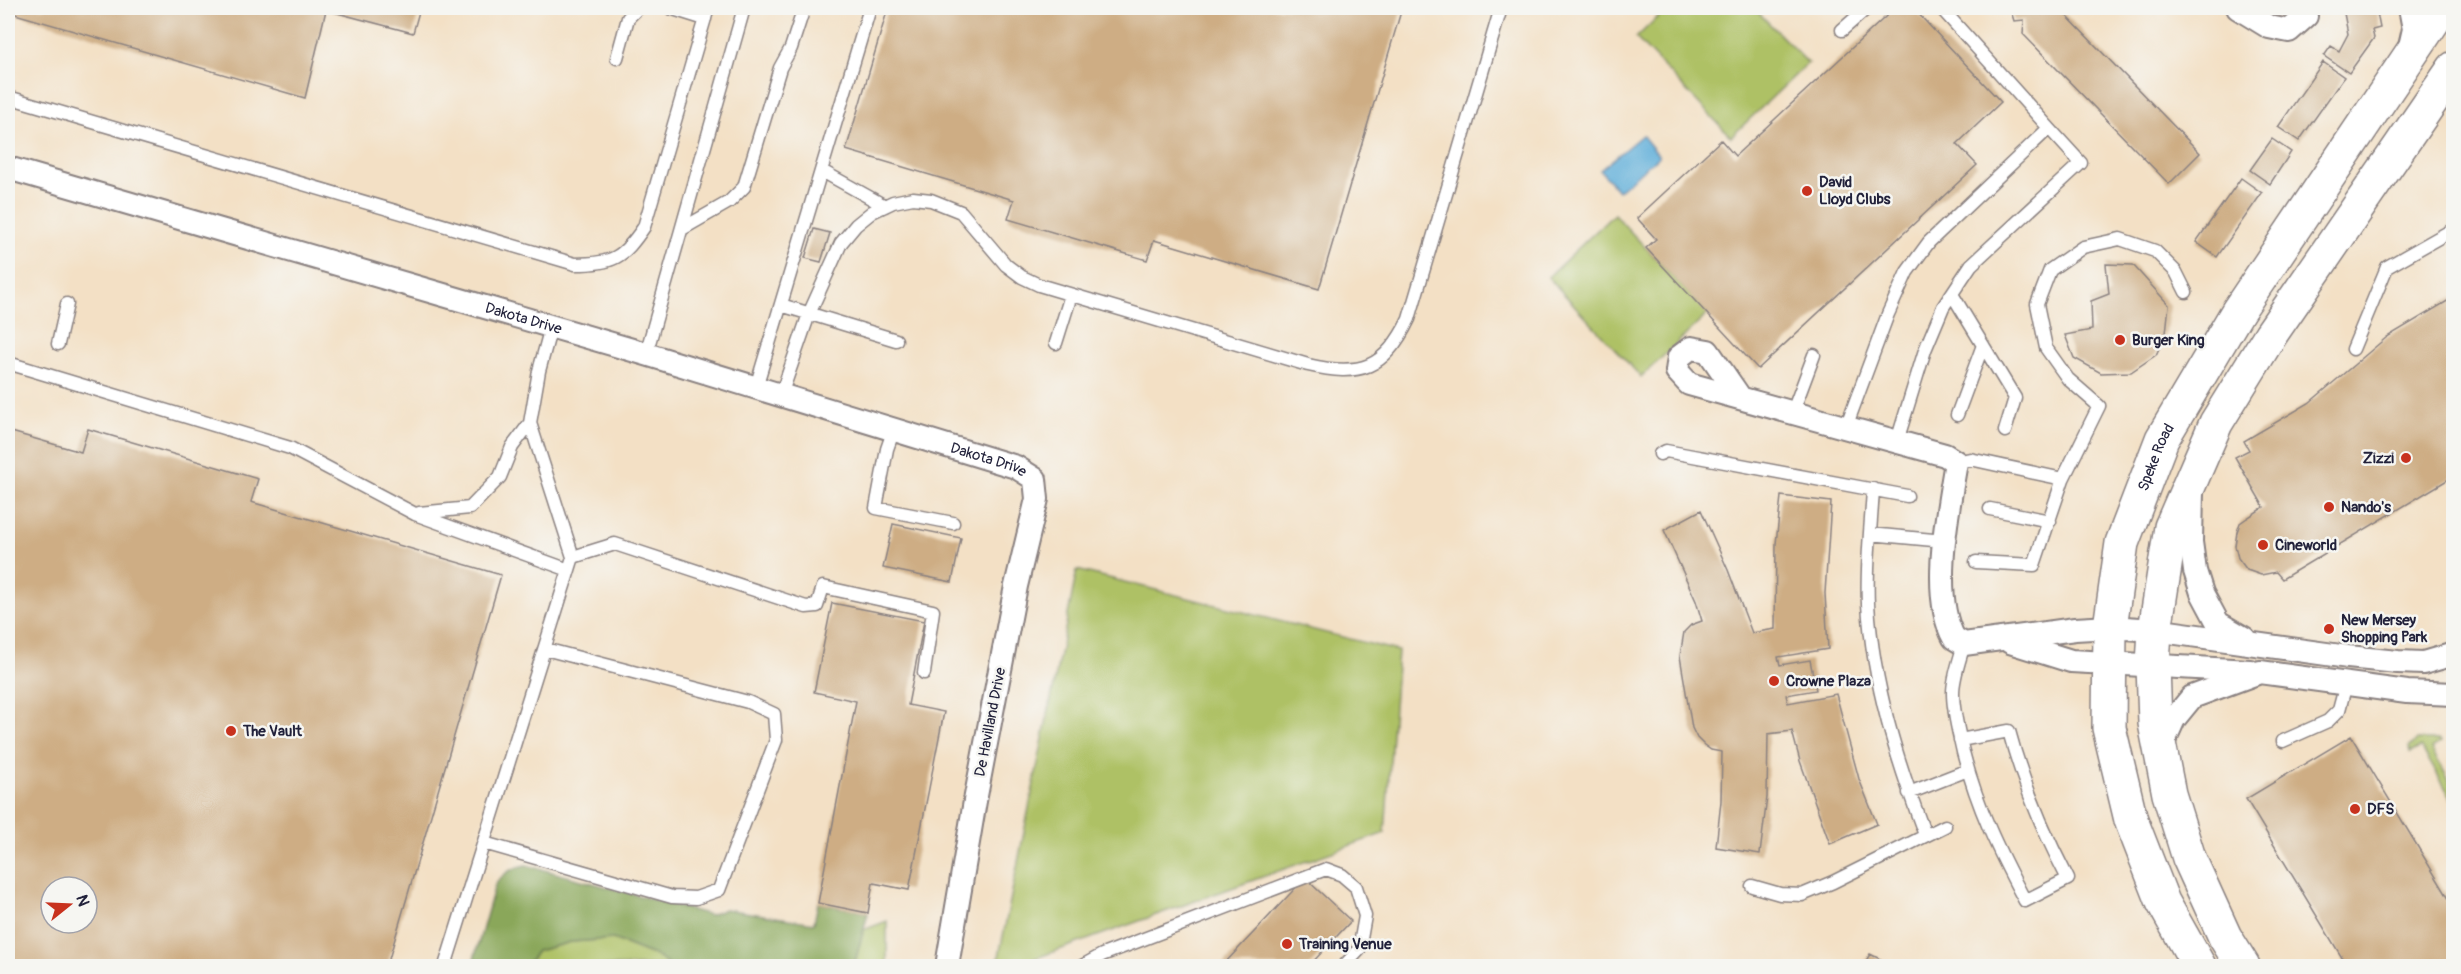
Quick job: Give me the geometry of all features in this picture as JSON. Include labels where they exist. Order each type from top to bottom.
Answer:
[{"type":"highway","name":"Speke Road","points":[[2199,966],[2163,902],[2130,820],[2109,728],[2110,627],[2122,543],[2162,439],[2238,311],[2442,8]]},
{"type":"highway","points":[[2243,966],[2225,937],[2190,858],[2169,794],[2155,723],[2153,664],[2155,630],[2171,527],[2216,423],[2271,333],[2454,68]]},
{"type":"street","points":[[2238,8],[2277,30],[2289,31],[2306,16]]},
{"type":"street","points":[[2407,61],[2414,29],[2410,8]]},
{"type":"street","name":"Dakota Drive","points":[[8,168],[756,387],[1016,467],[1035,479]]},
{"type":"street","points":[[1739,396],[1945,455],[1956,462],[1944,541],[1944,612],[1948,628],[1954,638],[1964,644],[2110,627],[2155,630],[2398,662],[2422,663],[2454,654]]},
{"type":"street","name":"De Havilland Drive","points":[[947,966],[977,789],[1016,586],[1037,499],[1035,479]]},
{"type":"street","points":[[2192,479],[2191,542],[2195,571],[2202,593],[2218,623],[2253,644]]},
{"type":"street","points":[[2003,640],[2071,662],[2109,665],[2153,664],[2260,672],[2407,692],[2454,693]]},
{"type":"street","points":[[2071,662],[2097,678],[2109,703]]},
{"type":"street","points":[[2160,750],[2174,719],[2192,697],[2260,672]]},
{"type":"lane","points":[[617,58],[628,18],[638,8]]},
{"type":"lane","points":[[8,97],[575,264],[602,264],[629,250],[644,227],[706,13],[670,8]]},
{"type":"lane","points":[[646,354],[744,8]]},
{"type":"lane","points":[[682,229],[729,202],[744,187],[780,68],[791,48],[804,8]]},
{"type":"lane","points":[[756,387],[870,8]]},
{"type":"lane","points":[[781,395],[809,314],[841,243],[856,225],[872,212],[913,198],[947,205],[961,212],[1006,265],[1022,277],[1071,295],[1308,365],[1336,371],[1357,370],[1376,362],[1401,336],[1408,319],[1501,8]]},
{"type":"lane","points":[[1842,30],[1867,8]]},
{"type":"lane","points":[[1897,441],[1924,350],[1943,307],[1971,265],[2081,163],[1941,8]]},
{"type":"lane","points":[[1846,427],[1888,314],[1907,272],[1929,242],[2049,128]]},
{"type":"lane","points":[[822,171],[885,206]]},
{"type":"lane","points":[[2353,349],[2387,267],[2454,229]]},
{"type":"lane","points":[[1976,562],[2034,565],[2063,479],[2098,406],[2067,379],[2046,348],[2037,304],[2050,270],[2083,248],[2120,239],[2155,250],[2176,272],[2186,292]]},
{"type":"lane","points":[[1952,294],[2015,398],[2005,431]]},
{"type":"lane","points":[[1056,343],[1071,295]]},
{"type":"lane","points":[[58,344],[67,304]]},
{"type":"lane","points":[[781,305],[896,339]]},
{"type":"lane","points":[[415,514],[470,508],[500,477],[512,447],[530,423],[539,371],[551,327]]},
{"type":"lane","points":[[1957,416],[1983,345]]},
{"type":"lane","points":[[1793,411],[1814,355]]},
{"type":"lane","points":[[8,363],[290,448],[415,514],[569,570]]},
{"type":"lane","points":[[445,966],[573,557],[530,423]]},
{"type":"lane","points":[[894,429],[887,449],[876,508],[953,523]]},
{"type":"lane","points":[[1660,454],[1666,451],[1907,496]]},
{"type":"lane","points":[[1956,462],[1970,459],[2063,479]]},
{"type":"lane","points":[[1873,489],[1868,602],[1875,664],[1890,734],[1925,835]]},
{"type":"lane","points":[[1990,509],[2050,521]]},
{"type":"lane","points":[[1870,534],[1944,541]]},
{"type":"lane","points":[[573,557],[615,544],[806,607],[817,606],[823,587],[933,611],[924,673]]},
{"type":"lane","points":[[1960,740],[2009,732],[2020,770],[2042,829],[2068,879],[2025,901],[1989,833],[1960,740],[1953,691],[1964,644]]},
{"type":"lane","points":[[484,843],[672,897],[696,898],[720,890],[776,740],[774,714],[748,702],[545,649]]},
{"type":"lane","points":[[2283,741],[2328,721],[2339,710],[2346,684]]},
{"type":"lane","points":[[1909,793],[1968,770]]},
{"type":"lane","points":[[1752,886],[1780,894],[1802,895],[1945,826]]},
{"type":"lane","points":[[1082,966],[1102,955],[1326,869],[1342,875],[1356,886],[1365,916],[1359,950],[1344,966]]},
{"type":"green space","points":[[1667,8],[1754,8],[1808,63],[1731,137],[1636,38]]},
{"type":"green space","points":[[1614,214],[1708,314],[1641,377],[1548,277]]},
{"type":"green space","points":[[1077,570],[1398,651],[1385,833],[1014,966],[997,966]]},
{"type":"green space","points":[[2417,740],[2440,740],[2441,742],[2431,749],[2453,787],[2453,801],[2421,747],[2410,753],[2409,748]]},
{"type":"green space","points":[[526,865],[710,915],[725,909],[814,923],[818,903],[868,913],[854,966],[670,966],[656,956],[613,939],[571,942],[537,951],[526,966],[472,966],[495,885],[508,872]]},
{"type":"green space","points":[[887,921],[887,966],[854,966],[863,930]]},
{"type":"green space","points":[[613,939],[656,956],[670,966],[526,966],[537,951],[571,942]]},
{"type":"water","points":[[1642,135],[1659,156],[1618,191],[1600,170]]},
{"type":"building","points":[[8,8],[420,8],[413,33],[326,10],[305,98],[8,12]]},
{"type":"building","points":[[888,8],[1402,8],[1319,289],[1154,240],[1147,260],[1008,219],[1014,200],[846,150]]},
{"type":"building","name":"David Lloyd Clubs","points":[[1895,8],[1913,8],[2001,102],[1957,144],[1977,165],[1758,369],[1646,248],[1656,239],[1637,218],[1721,140],[1735,156]]},
{"type":"building","points":[[2010,8],[2062,8],[2063,12],[2200,153],[2169,184],[2023,34],[2024,20],[2014,21]]},
{"type":"building","points":[[2343,8],[2376,8],[2380,28],[2372,30],[2374,38],[2349,73],[2324,56],[2331,46],[2339,51],[2348,34]]},
{"type":"building","points":[[2323,62],[2344,77],[2299,141],[2278,127]]},
{"type":"building","points":[[2272,139],[2291,152],[2270,184],[2250,170]]},
{"type":"building","points":[[2241,178],[2262,193],[2217,257],[2196,242]]},
{"type":"building","points":[[814,229],[830,233],[821,262],[805,258]]},
{"type":"building","points":[[2106,264],[2133,265],[2169,305],[2166,333],[2156,355],[2131,372],[2101,373],[2074,358],[2065,335],[2092,330],[2091,301],[2109,294]]},
{"type":"building","points":[[2454,297],[2454,476],[2282,579],[2276,572],[2261,575],[2247,570],[2238,558],[2235,546],[2237,532],[2240,523],[2264,507],[2235,457],[2249,450],[2244,441],[2309,403],[2387,337]]},
{"type":"building","name":"The Vault","points":[[88,429],[258,479],[251,502],[501,575],[387,966],[18,966],[8,963],[8,431],[81,452]]},
{"type":"building","points":[[1781,496],[1831,502],[1825,593],[1828,649],[1778,657],[1780,665],[1810,660],[1816,690],[1786,695],[1788,703],[1836,694],[1859,779],[1877,824],[1830,844],[1800,761],[1792,731],[1768,734],[1767,797],[1760,854],[1716,847],[1721,801],[1722,752],[1711,750],[1704,745],[1692,728],[1680,656],[1684,632],[1691,625],[1702,621],[1696,601],[1664,530],[1701,510],[1728,570],[1752,633],[1775,629],[1776,544]]},
{"type":"building","points":[[893,524],[961,538],[952,582],[883,568]]},
{"type":"building","points":[[832,603],[924,621],[908,705],[944,712],[909,890],[873,883],[868,913],[818,903],[856,701],[814,692]]},
{"type":"building","points":[[2351,736],[2454,907],[2454,966],[2347,966],[2246,799]]},
{"type":"building","name":"Training Venue","points":[[1305,878],[1351,921],[1309,966],[1222,966]]},
{"type":"building","points":[[1870,954],[1894,966],[1863,966]]},
{"type":"place","name":"David Lloyd Clubs","points":[[1807,191]]},
{"type":"place","name":"Burger King","points":[[2120,340]]},
{"type":"place","name":"Zizzi","points":[[2406,458]]},
{"type":"place","name":"Nando's","points":[[2329,507]]},
{"type":"place","name":"Cineworld","points":[[2263,545]]},
{"type":"place","name":"New Mersey Shopping Park","points":[[2329,629]]},
{"type":"place","name":"Crowne Plaza","points":[[1774,681]]},
{"type":"place","name":"The Vault","points":[[231,731]]},
{"type":"place","name":"DFS","points":[[2355,809]]},
{"type":"place","name":"Training Venue","points":[[1287,944]]}]
